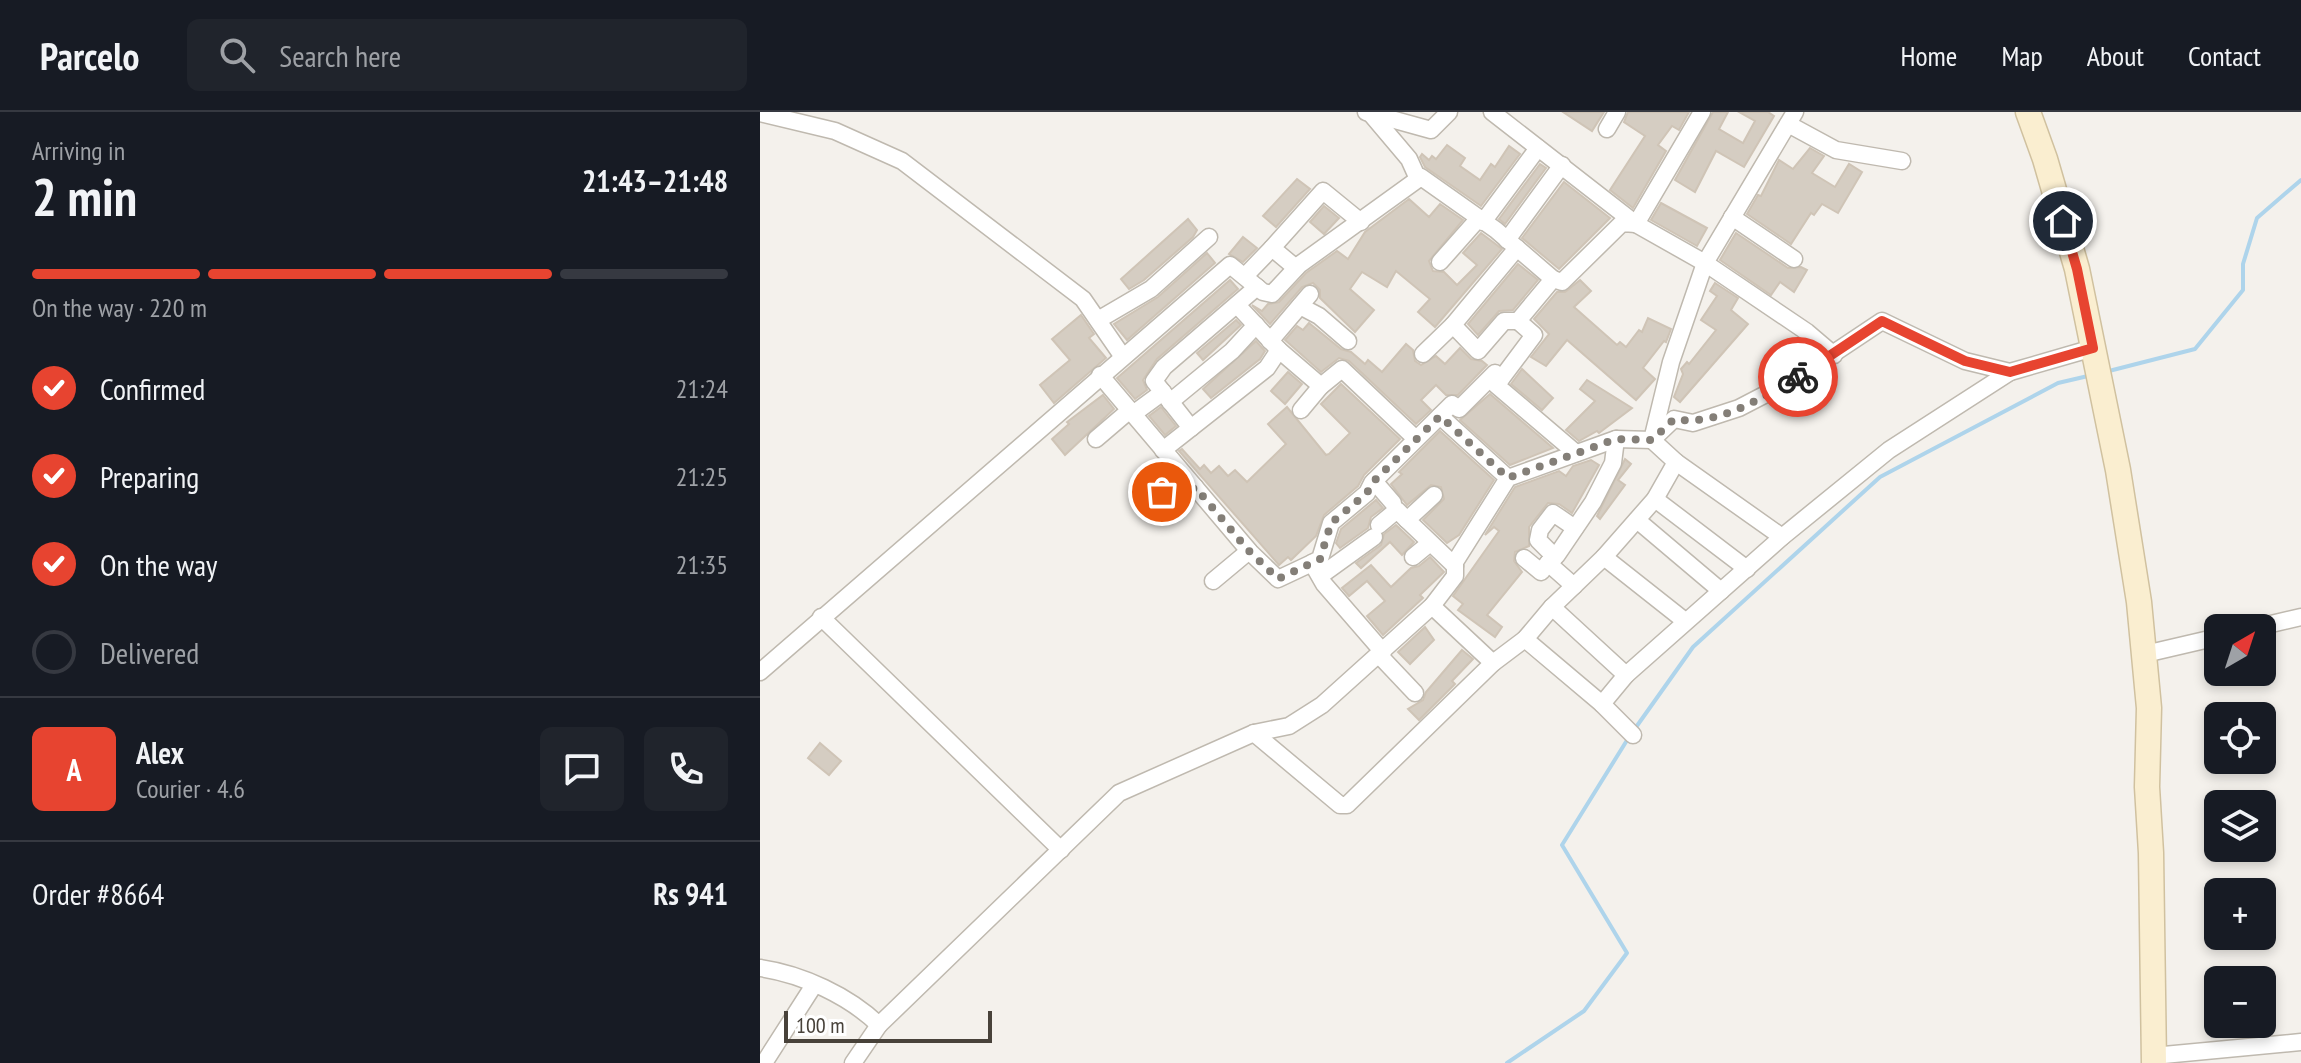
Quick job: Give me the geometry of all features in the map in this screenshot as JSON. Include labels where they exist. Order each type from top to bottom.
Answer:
[{"type":"street","points":[[1368,113],[1431,130],[1449,112]]},
{"type":"street","points":[[1492,112],[1636,224],[1705,263],[1807,332],[1834,355]]},
{"type":"street","points":[[1607,129],[1617,112]]},
{"type":"street","points":[[1636,224],[1702,112]]},
{"type":"street","points":[[2028,112],[2077,269],[2118,470],[2145,654],[2149,708],[2147,787],[2154,1060],[2301,1042]]},
{"type":"street","points":[[760,113],[835,131],[902,161],[1083,299],[1123,357]]},
{"type":"street","points":[[1368,113],[1409,159],[1418,179]]},
{"type":"street","points":[[1652,440],[1671,362],[1705,263],[1792,118],[1836,150],[1902,161]]},
{"type":"street","points":[[1440,262],[1481,220],[1538,148]]},
{"type":"street","points":[[1423,354],[1453,325],[1512,244],[1562,165]]},
{"type":"street","points":[[760,672],[1100,375],[1181,311],[1230,265],[1267,294],[1272,294],[1296,268],[1421,177],[1481,220],[1553,279],[1562,282],[1622,223],[1636,224]]},
{"type":"street","points":[[1191,428],[1154,381],[1164,367],[1237,305],[1272,248],[1323,191],[1361,222]]},
{"type":"street","points":[[1732,217],[1794,259]]},
{"type":"street","points":[[1098,320],[1151,289],[1209,237]]},
{"type":"street","points":[[1272,248],[1296,268]]},
{"type":"street","points":[[1518,321],[1553,279]]},
{"type":"street","points":[[1195,487],[1174,505],[1150,479],[1167,454],[1191,428],[1267,368],[1275,345],[1305,300],[1348,341]]},
{"type":"street","points":[[1237,305],[1275,345],[1321,386]]},
{"type":"street","points":[[1453,325],[1478,351],[1504,321],[1518,321],[1534,335],[1496,385],[1576,453]]},
{"type":"street","points":[[1652,440],[1674,419],[1693,423],[1739,408],[1834,355],[1882,321],[1965,361],[2010,372],[2097,368]]},
{"type":"street","points":[[1096,439],[1131,412],[1166,397],[1232,351],[1256,325]]},
{"type":"street","points":[[1301,410],[1321,386],[1342,369],[1416,439]]},
{"type":"street","points":[[1602,704],[1626,675],[1782,537],[1889,450],[2010,372]]},
{"type":"street","points":[[1316,569],[1331,523],[1367,493],[1374,481],[1452,404],[1459,409],[1495,373],[1501,379]]},
{"type":"street","points":[[1100,375],[1249,551],[1278,579],[1316,569],[1377,531],[1397,510],[1455,566]]},
{"type":"street","points":[[1440,416],[1508,478]]},
{"type":"street","points":[[1524,558],[1541,572],[1552,560],[1575,528],[1613,463],[1616,439]]},
{"type":"street","points":[[853,1063],[879,1025],[1119,793],[1254,733],[1289,726],[1322,705],[1381,654],[1432,606],[1455,576],[1455,566],[1508,478],[1616,439],[1652,440],[1676,462],[1782,537]]},
{"type":"street","points":[[1254,733],[1344,807],[1493,663],[1525,639],[1552,607],[1604,557],[1655,499],[1676,462]]},
{"type":"street","points":[[1374,481],[1393,503]]},
{"type":"street","points":[[1407,520],[1434,495]]},
{"type":"street","points":[[1655,499],[1747,569]]},
{"type":"street","points":[[1574,586],[1538,540],[1540,530],[1553,513],[1575,528]]},
{"type":"street","points":[[1637,520],[1721,591]]},
{"type":"street","points":[[1413,557],[1430,543]]},
{"type":"street","points":[[1213,581],[1249,551]]},
{"type":"street","points":[[1604,557],[1685,621]]},
{"type":"street","points":[[1316,569],[1415,693]]},
{"type":"street","points":[[1432,606],[1493,663]]},
{"type":"street","points":[[1552,607],[1626,675]]},
{"type":"street","points":[[821,617],[1061,850]]},
{"type":"street","points":[[2276,623],[2301,617]]},
{"type":"street","points":[[1525,639],[1602,704],[1633,735]]},
{"type":"street","points":[[2145,654],[2204,640]]},
{"type":"street","points":[[760,968],[784,971],[859,1006],[879,1025]]},
{"type":"street","points":[[764,1063],[814,985]]},
{"type":"building","points":[[1563,112],[1604,112],[1592,131]]},
{"type":"building","points":[[1628,112],[1689,112],[1679,130],[1672,126],[1658,145],[1666,151],[1633,208],[1610,190],[1645,136],[1624,122]]},
{"type":"building","points":[[1713,112],[1728,112],[1719,129],[1743,143],[1755,121],[1739,112],[1768,112],[1774,116],[1744,167],[1716,151],[1695,192],[1675,180]]},
{"type":"building","points":[[1447,145],[1465,158],[1460,166],[1480,180],[1491,164],[1495,167],[1509,146],[1520,154],[1481,206],[1425,167],[1420,157],[1422,154],[1429,160],[1432,156],[1436,159]]},
{"type":"building","points":[[1810,148],[1824,156],[1812,173],[1835,187],[1849,164],[1862,172],[1838,213],[1822,204],[1814,215],[1811,213],[1791,244],[1747,214],[1758,195],[1761,196],[1779,160],[1793,169]]},
{"type":"building","points":[[1540,164],[1546,168],[1505,224],[1499,219]]},
{"type":"building","points":[[1297,179],[1310,189],[1276,227],[1263,216]]},
{"type":"building","points":[[1564,182],[1610,218],[1559,269],[1522,238]]},
{"type":"building","points":[[1409,199],[1429,217],[1440,204],[1463,220],[1429,261],[1433,271],[1444,272],[1457,285],[1477,265],[1463,253],[1481,233],[1502,249],[1435,327],[1418,312],[1430,299],[1396,271],[1387,287],[1362,272],[1350,289],[1374,310],[1355,332],[1320,298],[1320,290],[1313,283],[1302,287],[1270,324],[1252,305],[1262,311],[1268,304],[1279,302],[1306,273],[1337,251],[1348,259],[1365,232]]},
{"type":"building","points":[[1661,203],[1707,228],[1697,246],[1651,220]]},
{"type":"building","points":[[1324,206],[1339,218],[1324,234],[1310,222]]},
{"type":"building","points":[[1188,219],[1197,230],[1193,237],[1144,280],[1129,289],[1121,279]]},
{"type":"building","points":[[1736,233],[1788,268],[1807,270],[1794,292],[1780,282],[1771,295],[1720,260]]},
{"type":"building","points":[[1243,237],[1257,248],[1243,262],[1229,254]]},
{"type":"building","points":[[1207,253],[1215,263],[1127,340],[1114,324],[1158,297]]},
{"type":"building","points":[[1518,264],[1538,280],[1513,310],[1499,311],[1478,335],[1468,324]]},
{"type":"building","points":[[1230,280],[1238,289],[1157,359],[1143,380],[1147,390],[1135,399],[1117,378]]},
{"type":"building","points":[[1580,280],[1591,291],[1574,307],[1617,345],[1620,342],[1626,347],[1639,330],[1642,332],[1648,318],[1671,329],[1666,342],[1643,368],[1655,379],[1636,400],[1567,340],[1546,366],[1531,357],[1549,334],[1534,319],[1557,292],[1565,292]]},
{"type":"building","points":[[1715,283],[1738,298],[1731,310],[1748,324],[1680,402],[1674,397],[1683,374],[1681,369],[1687,362],[1689,364],[1716,330],[1701,320],[1717,296],[1710,291]]},
{"type":"building","points":[[1081,315],[1094,334],[1089,338],[1106,358],[1054,403],[1040,385],[1070,360],[1052,339]]},
{"type":"building","points":[[1236,320],[1241,325],[1203,360],[1197,353]]},
{"type":"building","points":[[1309,323],[1341,349],[1351,352],[1365,364],[1368,360],[1382,372],[1406,344],[1413,350],[1415,361],[1421,365],[1436,356],[1445,364],[1460,348],[1471,359],[1487,365],[1458,395],[1446,395],[1436,385],[1421,400],[1431,410],[1416,424],[1349,361],[1339,358],[1321,372],[1285,340],[1297,326],[1303,330]]},
{"type":"building","points":[[1256,341],[1265,351],[1260,359],[1211,398],[1203,389]]},
{"type":"building","points":[[1522,369],[1553,398],[1542,410],[1511,384]]},
{"type":"building","points":[[1288,372],[1302,384],[1285,404],[1271,391]]},
{"type":"building","points":[[1587,380],[1632,408],[1599,433],[1597,431],[1579,441],[1566,430],[1595,401],[1580,389]]},
{"type":"building","points":[[1341,384],[1400,439],[1364,475],[1358,486],[1324,515],[1316,536],[1291,560],[1288,557],[1279,565],[1179,451],[1182,449],[1200,469],[1204,465],[1211,473],[1219,466],[1228,476],[1235,470],[1247,482],[1286,444],[1268,424],[1287,407],[1326,455],[1329,454],[1350,433],[1321,404]]},
{"type":"building","points":[[1490,394],[1553,448],[1510,465],[1460,420]]},
{"type":"building","points":[[1103,395],[1114,409],[1065,455],[1052,439],[1069,424],[1067,422]]},
{"type":"building","points":[[1161,407],[1176,426],[1165,435],[1149,416]]},
{"type":"building","points":[[1440,431],[1494,480],[1459,535],[1447,543],[1423,520],[1444,499],[1441,487],[1431,485],[1407,505],[1391,484]]},
{"type":"building","points":[[1625,459],[1631,464],[1618,480],[1625,485],[1600,519],[1597,516]]},
{"type":"building","points":[[1591,460],[1599,465],[1572,513],[1559,504],[1548,503],[1529,527],[1529,546],[1515,552],[1514,561],[1522,572],[1487,615],[1502,627],[1495,637],[1458,610],[1463,604],[1453,596],[1499,531],[1494,527],[1485,535],[1515,487],[1559,471],[1566,476],[1573,466]]},
{"type":"building","points":[[1376,500],[1383,508],[1371,517],[1368,528],[1340,548],[1336,543],[1341,529]]},
{"type":"building","points":[[1396,525],[1414,542],[1402,555],[1390,542],[1361,568],[1356,563],[1381,545],[1384,534]]},
{"type":"building","points":[[1430,557],[1444,572],[1420,595],[1423,598],[1383,635],[1367,616],[1385,601],[1367,581],[1349,596],[1342,588],[1371,565],[1391,587],[1411,568]]},
{"type":"building","points":[[1425,627],[1434,640],[1410,664],[1398,652]]},
{"type":"building","points":[[1462,650],[1473,659],[1452,681],[1455,684],[1419,720],[1408,709],[1423,700],[1426,692]]},
{"type":"building","points":[[820,743],[841,761],[829,775],[808,758]]},
{"type":"waterway","points":[[2105,372],[2195,349],[2243,290],[2243,264],[2257,218],[2301,180]]},
{"type":"waterway","points":[[1634,730],[1693,647],[1880,477],[2058,383],[2088,376]]},
{"type":"waterway","points":[[1507,1063],[1584,1011],[1627,953],[1562,845],[1629,737]]},
{"type":"way so far","points":[[1162,492],[1174,505],[1195,487],[1249,551],[1278,579],[1320,559],[1331,523],[1367,493],[1372,483],[1440,416],[1508,478],[1616,439],[1652,440],[1674,419],[1693,423],[1739,408],[1798,377]]},
{"type":"route","points":[[1798,377],[1882,321],[1965,361],[2010,372],[2093,348],[2077,269],[2063,221]]}]
